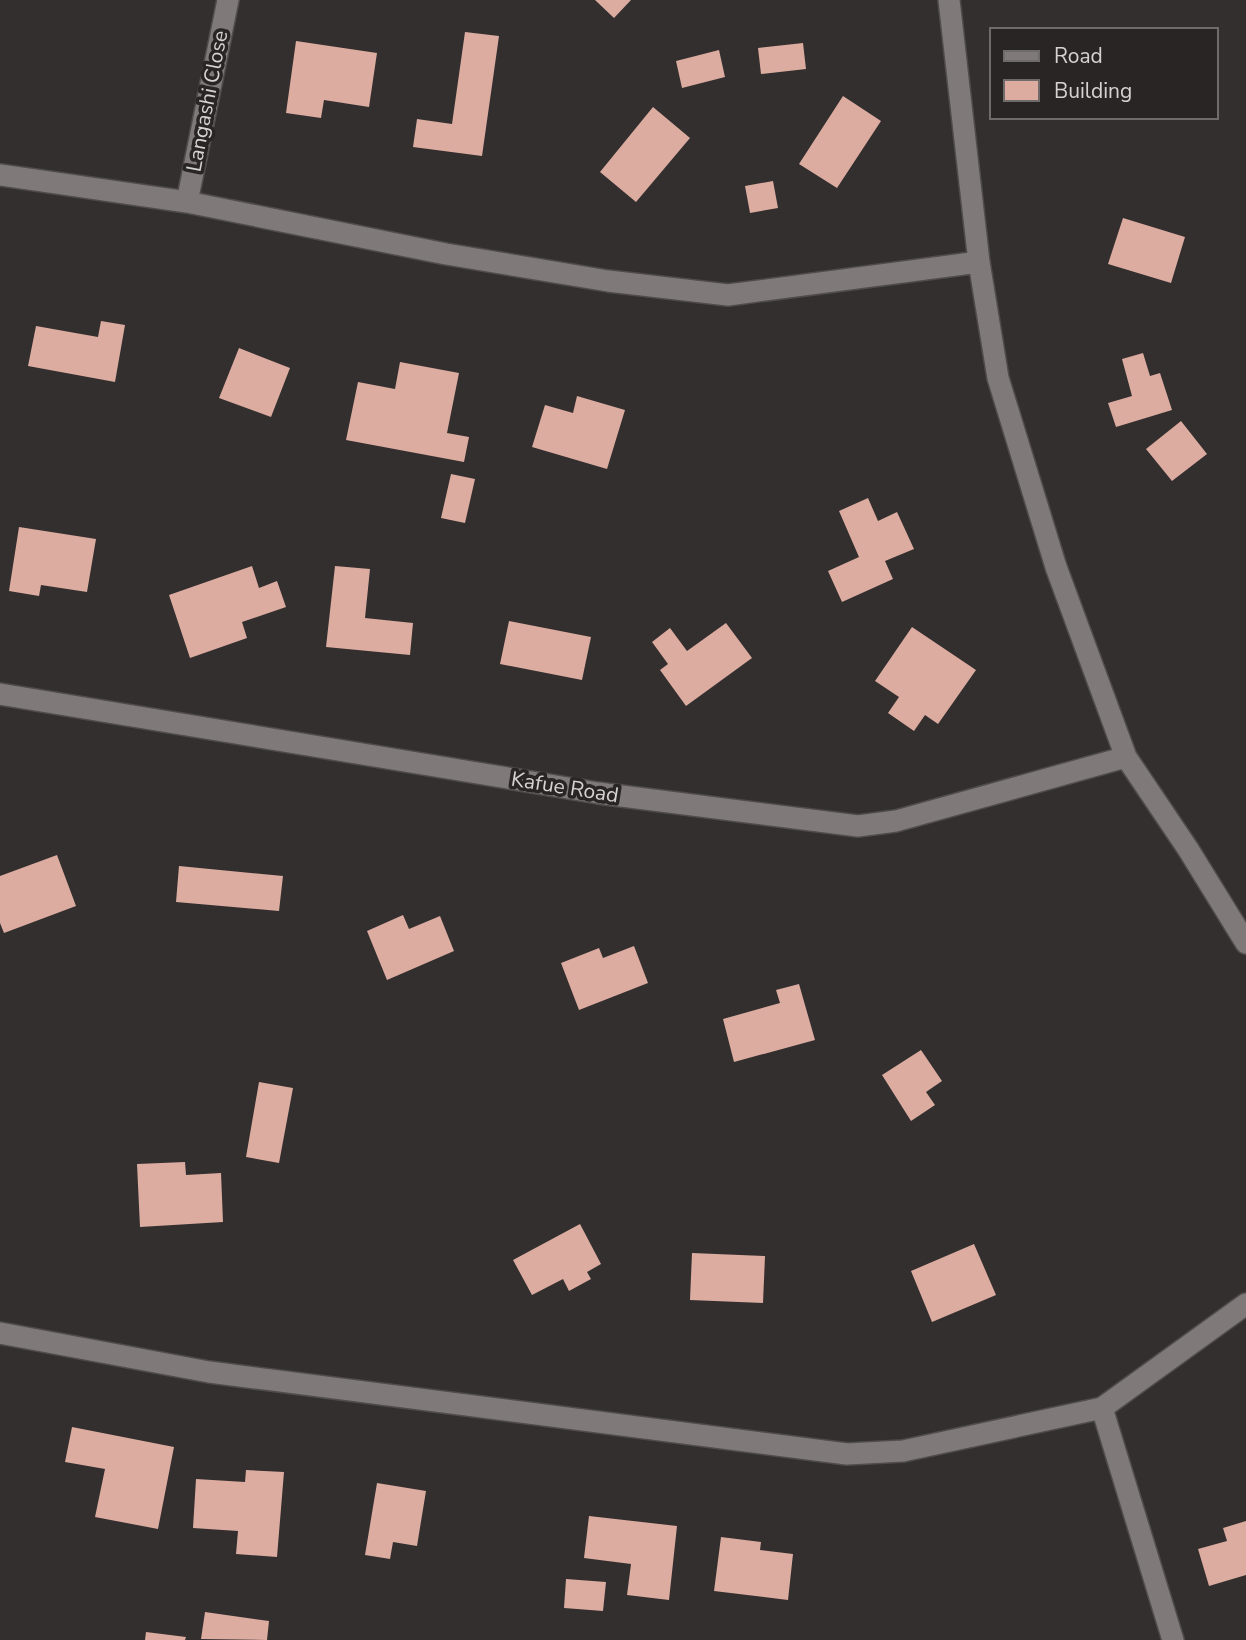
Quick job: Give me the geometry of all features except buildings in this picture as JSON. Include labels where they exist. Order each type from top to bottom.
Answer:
[{"type":"street","name":"Langashi Close","points":[[187,202],[228,0]]},
{"type":"street","points":[[949,0],[979,262],[998,378],[1056,567],[1126,757],[1188,849],[1246,943]]},
{"type":"street","points":[[0,175],[187,202],[446,254],[608,281],[728,295],[979,262]]},
{"type":"street","name":"Kafue Road","points":[[0,694],[598,793],[858,826],[896,821],[1126,757]]},
{"type":"street","points":[[0,1333],[209,1372],[847,1454],[903,1451],[1102,1408],[1246,1304]]},
{"type":"street","points":[[1102,1408],[1173,1640]]}]
